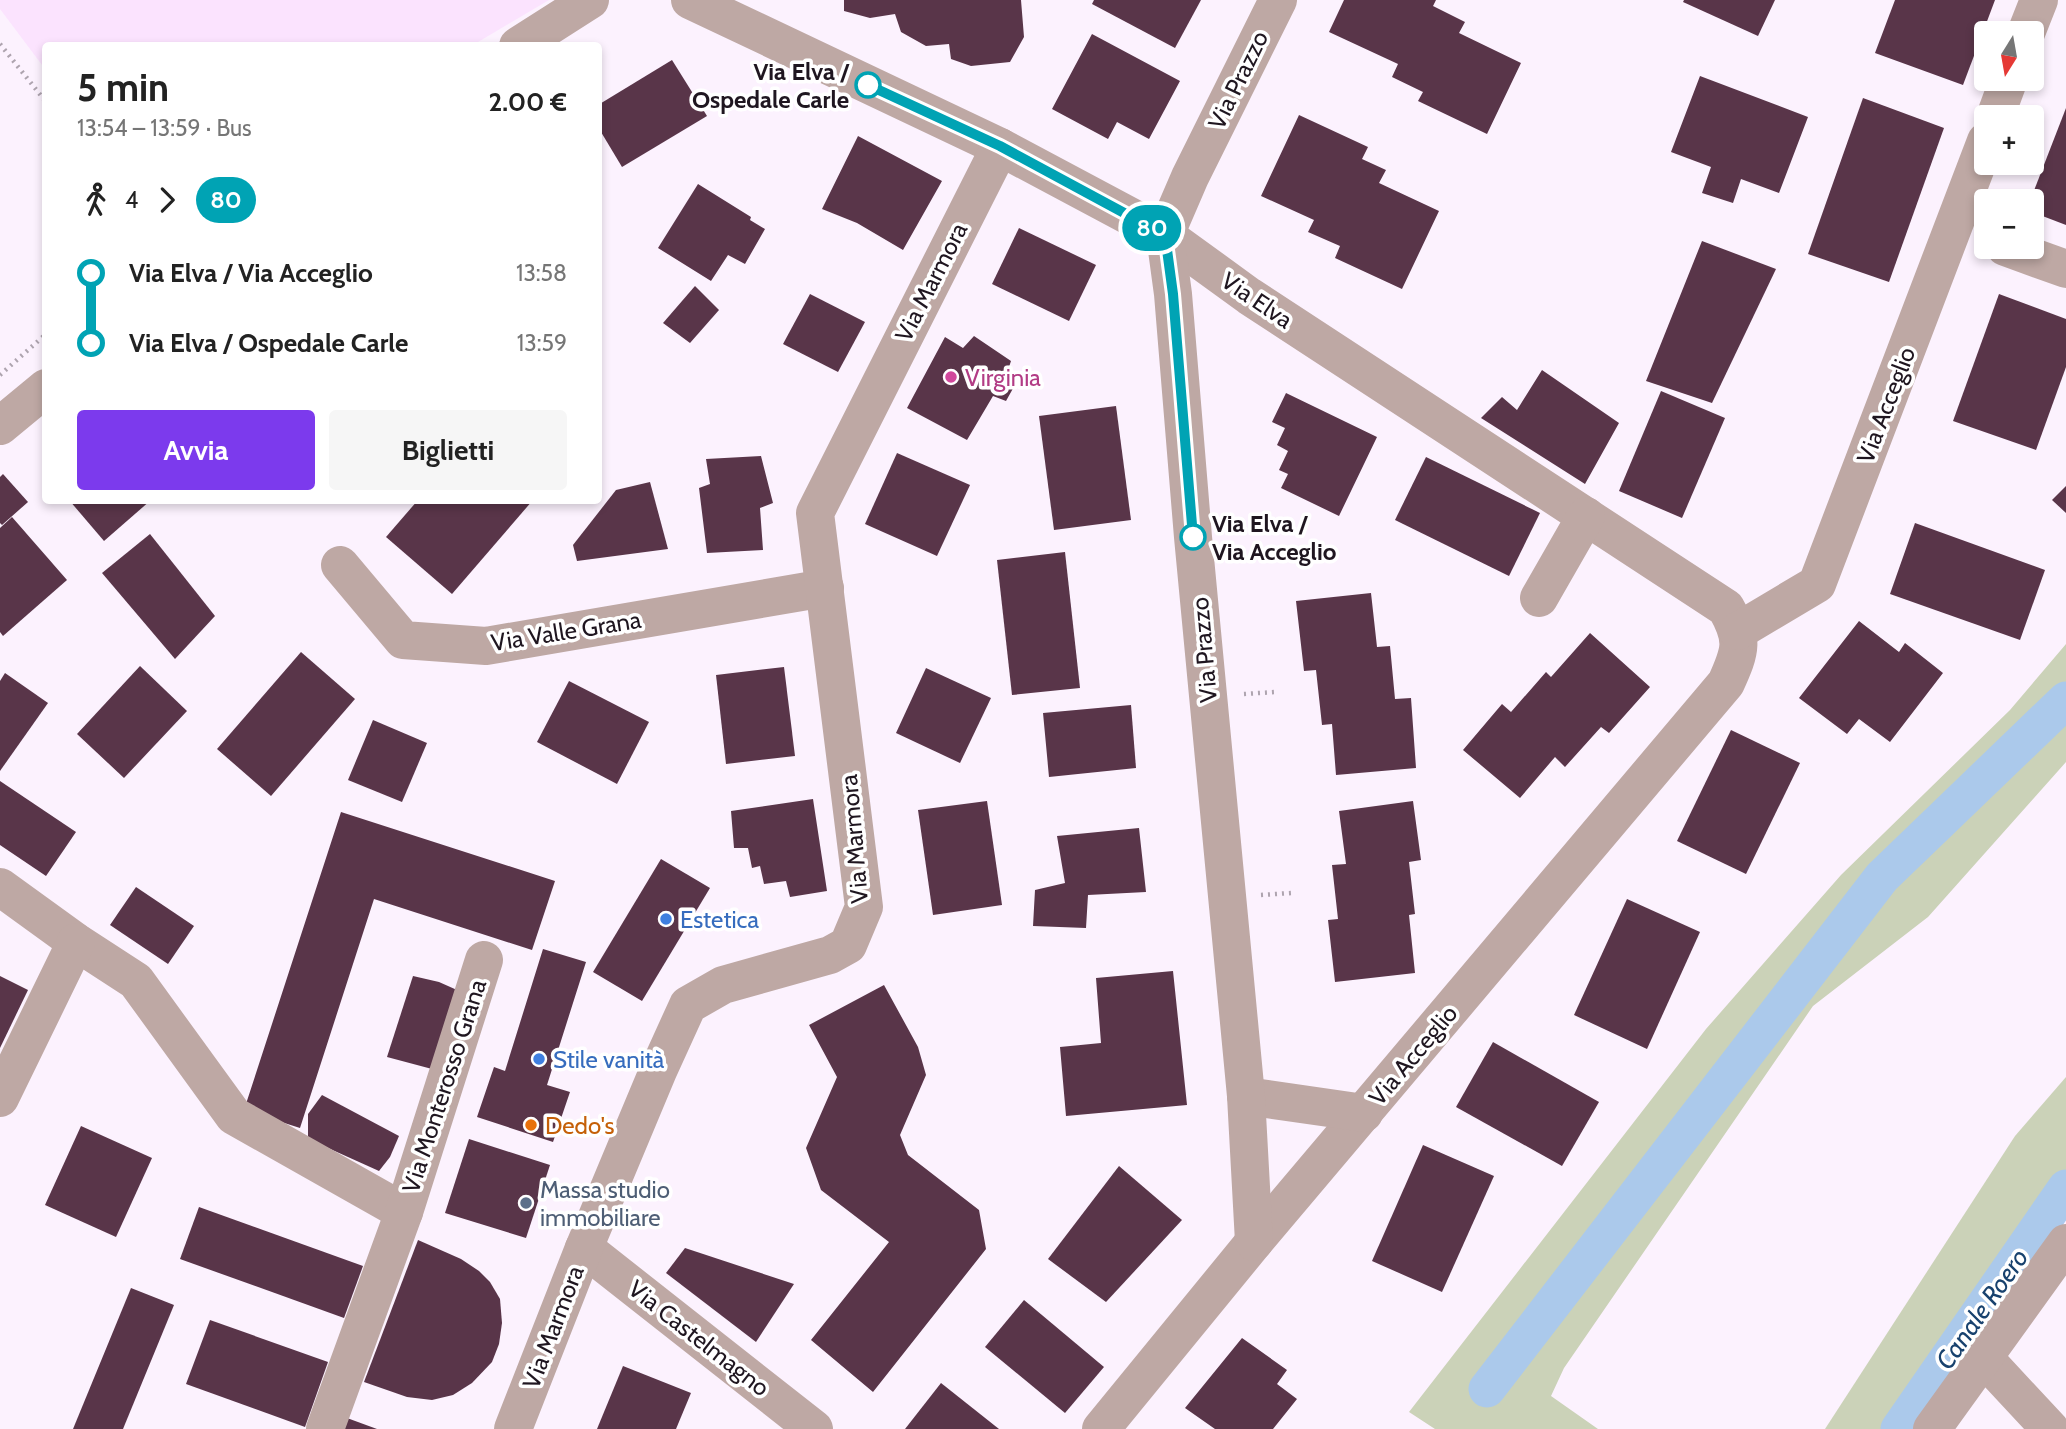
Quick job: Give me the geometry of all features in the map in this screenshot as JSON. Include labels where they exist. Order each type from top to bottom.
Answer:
[{"type":"street","points":[[523,42],[590,0]]},
{"type":"street","name":"Via Elva","points":[[690,0],[1000,146],[1165,235],[1249,296],[1726,608],[1738,631]]},
{"type":"street","name":"Via Prazzo","points":[[1254,1242],[1246,1096],[1194,550],[1173,294],[1165,235],[1190,177],[1278,0]]},
{"type":"street","points":[[2031,21],[2039,0]]},
{"type":"street","name":"Via Marmora","points":[[513,1429],[657,1071],[688,1005],[723,985],[830,955],[848,945],[864,907],[815,513],[1000,146]]},
{"type":"street","name":"Via Acceglio","points":[[1101,1429],[1254,1242],[1726,683],[1738,657],[1738,631],[1816,584],[1970,234],[1980,175]]},
{"type":"street","points":[[2038,259],[2066,269]]},
{"type":"street","points":[[0,426],[42,391]]},
{"type":"street","points":[[1539,598],[1586,516]]},
{"type":"street","name":"Via Valle Grana","points":[[340,565],[402,640],[486,646],[825,588]]},
{"type":"street","name":"Via Monterosso Grana","points":[[0,887],[136,981],[234,1116],[404,1212]]},
{"type":"street","points":[[0,1098],[76,942]]},
{"type":"street","name":"Via Monterosso Grana","points":[[325,1429],[404,1212],[484,960]]},
{"type":"street","points":[[1246,1096],[1364,1113]]},
{"type":"street","points":[[1932,1429],[2066,1243]]},
{"type":"street","name":"Via Castelmagno","points":[[584,1248],[814,1429]]},
{"type":"street","points":[[1984,1358],[2050,1429]]},
{"type":"path","points":[[0,44],[42,97]]},
{"type":"path","points":[[0,374],[42,337]]},
{"type":"shaded area","points":[[0,0],[549,0],[478,42],[42,42],[42,65],[0,9]]},
{"type":"green space","points":[[2066,644],[2066,762],[1928,917],[1813,1006],[1564,1368],[1551,1396],[1598,1429],[1435,1429],[1409,1412],[1706,1029],[1841,875],[2010,710]]},
{"type":"green space","points":[[2066,1077],[2066,1218],[1986,1340],[1917,1429],[1825,1429],[2015,1136]]},
{"type":"building","points":[[844,0],[1021,0],[1024,37],[1010,62],[971,66],[951,59],[949,44],[926,46],[901,32],[895,14],[870,18],[844,11]]},
{"type":"building","points":[[1094,0],[1201,0],[1175,48],[1092,4]]},
{"type":"building","points":[[1344,0],[1436,0],[1433,6],[1465,22],[1459,33],[1521,63],[1487,134],[1418,101],[1423,92],[1392,77],[1398,64],[1329,32]]},
{"type":"building","points":[[1775,0],[1758,36],[1683,2]]},
{"type":"building","points":[[1895,0],[1995,0],[1987,21],[1974,21],[1974,56],[1963,85],[1875,53]]},
{"type":"building","points":[[1092,34],[1180,81],[1149,139],[1117,122],[1108,139],[1052,109]]},
{"type":"building","points":[[672,60],[707,116],[622,167],[602,134],[602,103]]},
{"type":"building","points":[[1700,76],[1808,117],[1779,193],[1741,179],[1733,203],[1702,193],[1711,167],[1671,152]]},
{"type":"building","points":[[1863,98],[1944,128],[1889,282],[1808,254]]},
{"type":"building","points":[[2066,108],[2066,225],[2044,217],[2044,189],[2035,189],[2040,175],[2044,175],[2044,165]]},
{"type":"building","points":[[1299,115],[1368,147],[1362,159],[1386,170],[1379,183],[1439,211],[1402,289],[1335,258],[1340,246],[1308,232],[1314,220],[1261,196]]},
{"type":"building","points":[[858,136],[942,181],[903,250],[857,223],[822,209]]},
{"type":"building","points":[[698,184],[751,217],[750,220],[765,229],[745,264],[728,255],[711,281],[658,248]]},
{"type":"building","points":[[1019,228],[1096,265],[1069,321],[992,284]]},
{"type":"building","points":[[1702,241],[1776,269],[1712,403],[1646,381]]},
{"type":"building","points":[[695,286],[719,310],[690,343],[663,323]]},
{"type":"building","points":[[810,294],[865,322],[838,372],[783,344]]},
{"type":"building","points":[[1999,294],[2066,319],[2066,367],[2036,450],[1953,421]]},
{"type":"building","points":[[974,336],[1011,361],[1008,370],[1020,376],[1006,401],[993,396],[967,440],[907,408],[945,337],[963,348]]},
{"type":"building","points":[[1542,370],[1619,423],[1585,484],[1481,418],[1502,397],[1517,410]]},
{"type":"building","points":[[1661,391],[1725,418],[1682,518],[1619,491]]},
{"type":"building","points":[[1286,393],[1377,437],[1339,516],[1281,488],[1288,474],[1279,470],[1288,451],[1277,445],[1285,428],[1272,422]]},
{"type":"building","points":[[1116,406],[1131,520],[1054,530],[1039,416]]},
{"type":"building","points":[[897,453],[970,485],[937,556],[865,524]]},
{"type":"building","points":[[761,456],[773,503],[760,508],[763,550],[707,553],[699,488],[710,484],[706,459]]},
{"type":"building","points":[[1426,457],[1540,513],[1509,576],[1395,520]]},
{"type":"building","points":[[3,474],[28,502],[2,525],[0,477]]},
{"type":"building","points":[[650,482],[668,549],[577,561],[573,545],[616,490]]},
{"type":"building","points":[[2066,486],[2066,513],[2052,500]]},
{"type":"building","points":[[72,504],[146,504],[104,541]]},
{"type":"building","points":[[415,504],[530,504],[452,594],[386,537]]},
{"type":"building","points":[[12,517],[67,580],[3,636],[0,632],[0,528]]},
{"type":"building","points":[[1915,523],[2045,570],[2020,640],[1890,594]]},
{"type":"building","points":[[150,534],[215,616],[175,659],[102,573]]},
{"type":"building","points":[[1065,552],[1080,688],[1012,695],[997,560]]},
{"type":"building","points":[[1371,593],[1377,647],[1390,646],[1395,699],[1411,698],[1416,768],[1336,775],[1332,724],[1322,725],[1316,670],[1304,671],[1296,601]]},
{"type":"building","points":[[1859,621],[1899,652],[1905,643],[1943,673],[1890,742],[1859,719],[1847,734],[1799,698]]},
{"type":"building","points":[[1590,633],[1650,687],[1609,733],[1601,727],[1565,767],[1555,757],[1520,798],[1463,750],[1502,704],[1511,712],[1546,672],[1551,677]]},
{"type":"building","points":[[301,652],[355,699],[271,796],[217,749]]},
{"type":"building","points":[[140,666],[187,711],[124,778],[77,734]]},
{"type":"building","points":[[784,667],[795,756],[726,764],[716,675]]},
{"type":"building","points":[[926,668],[991,698],[960,763],[896,733]]},
{"type":"building","points":[[5,673],[48,703],[0,771],[0,681]]},
{"type":"building","points":[[569,681],[649,722],[617,784],[537,742]]},
{"type":"building","points":[[1131,705],[1136,768],[1049,777],[1043,713]]},
{"type":"building","points":[[373,720],[427,743],[402,802],[348,780]]},
{"type":"building","points":[[1731,730],[1800,763],[1746,874],[1677,841]]},
{"type":"building","points":[[0,781],[76,832],[46,876],[0,845]]},
{"type":"building","points":[[813,799],[827,891],[790,897],[786,881],[764,884],[760,866],[752,868],[748,848],[734,848],[731,811]]},
{"type":"building","points":[[987,801],[1002,905],[933,915],[918,810]]},
{"type":"building","points":[[1413,801],[1421,860],[1409,862],[1415,914],[1409,915],[1415,973],[1335,982],[1328,920],[1338,919],[1332,865],[1346,864],[1339,811]]},
{"type":"building","points":[[341,812],[555,881],[532,950],[374,899],[300,1128],[244,1110]]},
{"type":"building","points":[[1139,828],[1146,892],[1088,895],[1086,928],[1033,926],[1035,890],[1065,883],[1057,836]]},
{"type":"building","points":[[661,859],[710,888],[642,1001],[593,972]]},
{"type":"building","points":[[136,887],[194,926],[168,964],[110,925]]},
{"type":"building","points":[[1627,899],[1700,932],[1647,1049],[1574,1015]]},
{"type":"building","points":[[543,949],[586,962],[547,1085],[570,1092],[553,1142],[477,1117],[494,1067],[505,1071]]},
{"type":"building","points":[[1173,971],[1187,1105],[1066,1116],[1060,1047],[1101,1043],[1096,978]]},
{"type":"building","points":[[0,976],[28,990],[0,1048]]},
{"type":"building","points":[[413,976],[439,982],[457,990],[432,1069],[387,1057]]},
{"type":"building","points":[[884,985],[918,1047],[926,1075],[900,1135],[908,1155],[979,1210],[986,1249],[873,1392],[811,1340],[889,1242],[821,1190],[806,1148],[837,1077],[809,1025]]},
{"type":"building","points":[[1493,1042],[1599,1102],[1562,1166],[1456,1107]]},
{"type":"building","points":[[322,1095],[399,1136],[390,1157],[379,1171],[308,1139],[308,1114]]},
{"type":"building","points":[[81,1126],[152,1158],[116,1237],[45,1205]]},
{"type":"building","points":[[469,1139],[550,1165],[526,1238],[445,1213]]},
{"type":"building","points":[[1423,1145],[1494,1176],[1442,1292],[1372,1261]]},
{"type":"building","points":[[1119,1166],[1182,1220],[1106,1302],[1048,1259]]},
{"type":"building","points":[[199,1207],[363,1266],[344,1318],[180,1259]]},
{"type":"building","points":[[418,1240],[461,1259],[479,1271],[490,1282],[500,1299],[502,1323],[499,1344],[492,1362],[472,1383],[453,1395],[432,1400],[407,1397],[364,1382]]},
{"type":"building","points":[[685,1248],[794,1284],[756,1342],[666,1273]]},
{"type":"building","points":[[131,1288],[174,1305],[123,1429],[73,1429]]},
{"type":"building","points":[[1024,1300],[1104,1367],[1065,1413],[985,1347]]},
{"type":"building","points":[[210,1320],[328,1362],[305,1427],[186,1384]]},
{"type":"building","points":[[1242,1338],[1287,1370],[1277,1384],[1297,1399],[1273,1429],[1215,1429],[1185,1408]]},
{"type":"building","points":[[623,1366],[691,1393],[676,1429],[597,1429]]},
{"type":"building","points":[[941,1383],[999,1429],[905,1429]]},
{"type":"building","points":[[347,1418],[377,1429],[343,1429]]},
{"type":"waterway","points":[[1487,1389],[1882,877],[2066,700]]},
{"type":"waterway","name":"Canale Roero","points":[[1899,1429],[2066,1188]]},
{"type":"bus line","name":"80","points":[[868,85],[1000,146],[1165,235],[1173,294],[1193,537]]},
{"type":"place","name":"Via Elva / Ospedale Carle","points":[[868,85]]},
{"type":"place","name":"Virginia","points":[[951,377]]},
{"type":"place","name":"Via Elva / Via Acceglio","points":[[1193,537]]},
{"type":"place","name":"Estetica","points":[[666,919]]},
{"type":"place","name":"Stile vanità","points":[[539,1059]]},
{"type":"place","name":"Dedo's","points":[[531,1125]]},
{"type":"place","name":"Massa studio immobiliare","points":[[526,1203]]}]
